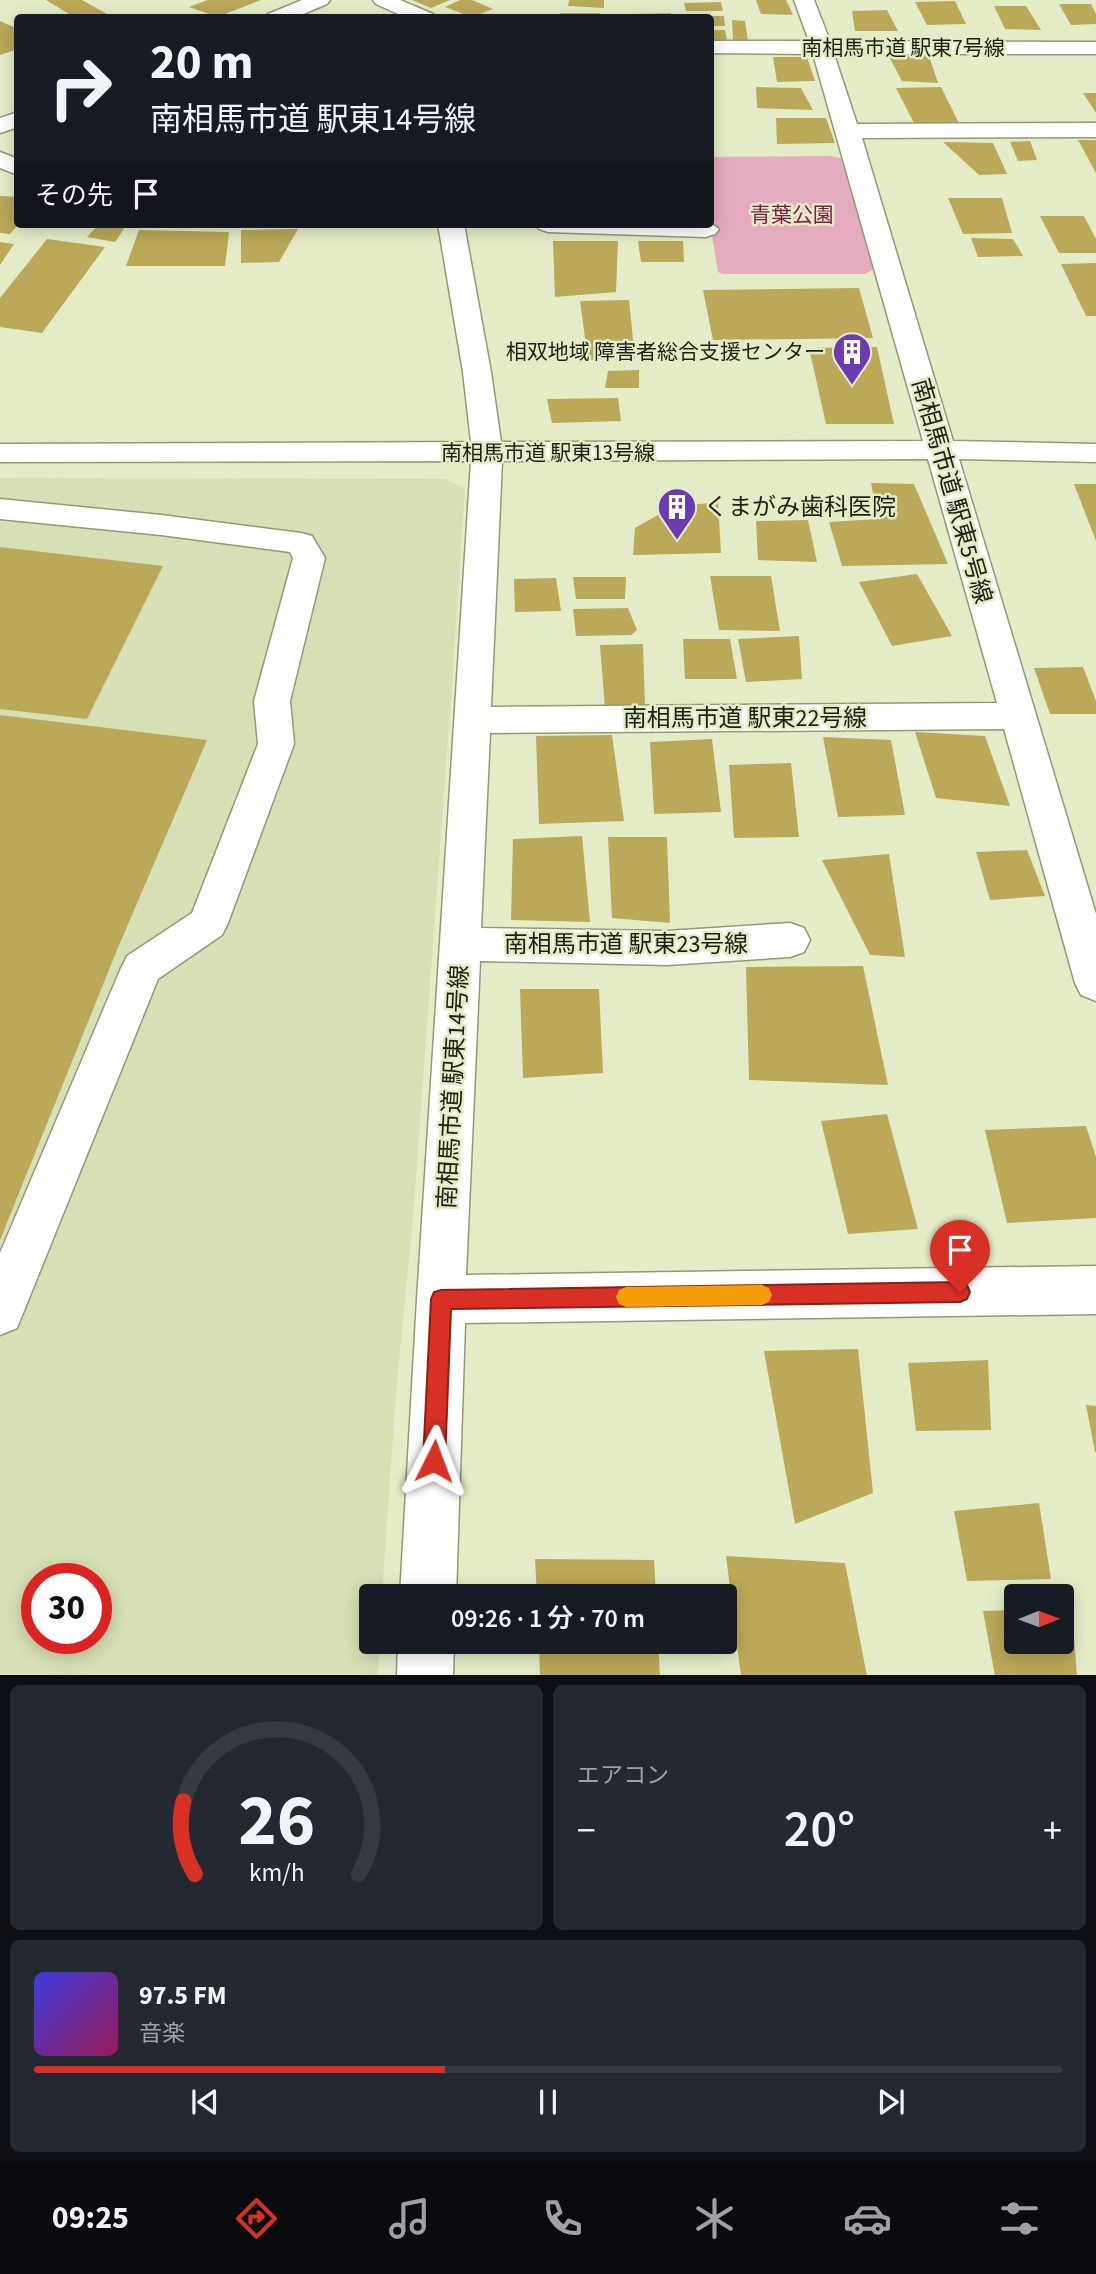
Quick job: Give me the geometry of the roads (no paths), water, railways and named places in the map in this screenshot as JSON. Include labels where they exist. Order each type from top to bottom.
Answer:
[{"type":"street","points":[[285,14],[320,0]]},
{"type":"street","points":[[383,0],[416,14]]},
{"type":"street","name":"南相馬市道 駅東5号線","points":[[804,0],[848,131],[1096,983]]},
{"type":"street","name":"南相馬市道 駅東7号線","points":[[714,47],[1096,48]]},
{"type":"street","points":[[848,131],[1096,130]]},
{"type":"street","name":"南相馬市道 駅東14号線","points":[[429,1584],[441,1299],[487,453],[477,372],[452,228]]},
{"type":"street","points":[[674,228],[706,229]]},
{"type":"street","name":"南相馬市道 駅東13号線","points":[[0,453],[940,450],[1096,453]]},
{"type":"street","points":[[0,509],[161,525],[301,543],[309,558],[272,701],[276,744],[208,923],[142,968],[0,1311]]},
{"type":"street","name":"南相馬市道 駅東22号線","points":[[473,720],[1018,716]]},
{"type":"street","name":"南相馬市道 駅東23号線","points":[[461,944],[667,948],[790,940]]},
{"type":"street","points":[[441,1299],[1096,1290]]},
{"type":"street","points":[[425,1675],[426,1654]]},
{"type":"place","name":"相双地域 障害者総合支援センター","points":[[852,386]]},
{"type":"place","name":"くまがみ歯科医院","points":[[677,541]]},
{"type":"park label","name":"青葉公園","points":[[792,215]]}]
